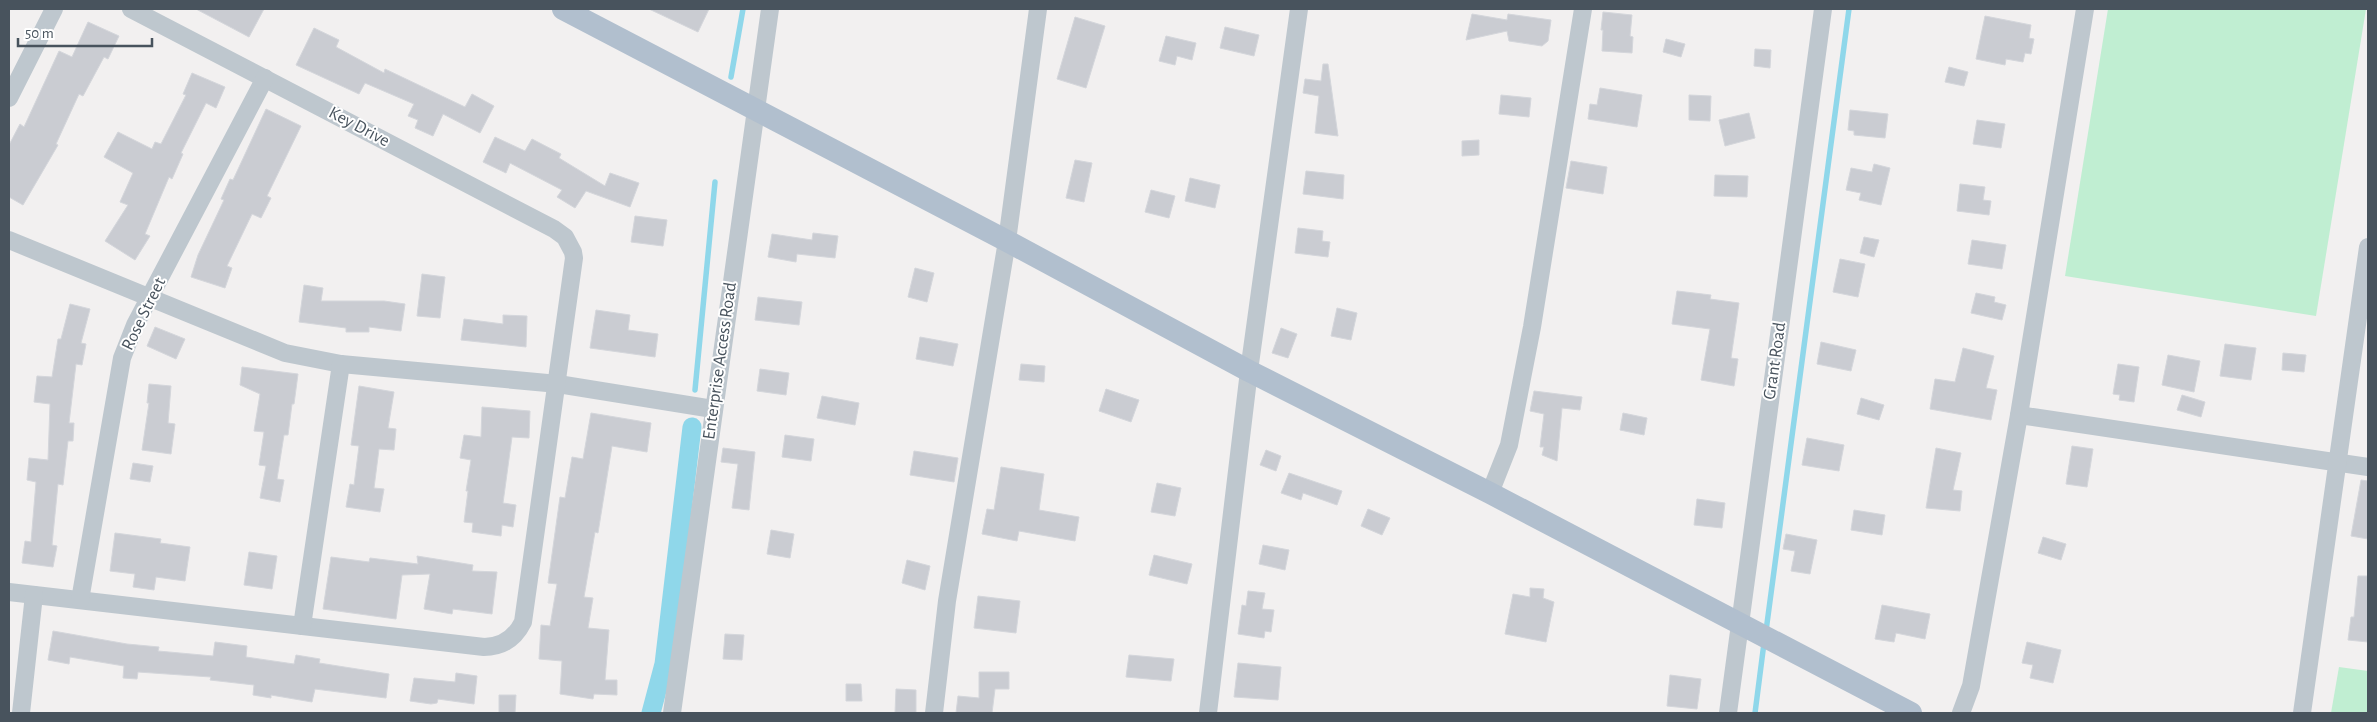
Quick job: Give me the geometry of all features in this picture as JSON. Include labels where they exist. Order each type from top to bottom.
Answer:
[{"type":"main road","points":[[563,9],[1007,240],[1249,371],[1490,492],[1911,713]]},
{"type":"street","points":[[9,98],[54,9]]},
{"type":"street","name":"Key Drive","points":[[131,9],[560,232],[568,242],[574,258],[558,384]]},
{"type":"street","name":"Enterprise Access Road","points":[[672,713],[770,9]]},
{"type":"street","points":[[934,713],[947,601],[1007,240],[1038,9]]},
{"type":"street","points":[[1208,713],[1249,371],[1299,9]]},
{"type":"street","points":[[1490,492],[1508,446],[1528,345],[1584,9]]},
{"type":"street","name":"Grant Road","points":[[1728,713],[1824,9]]},
{"type":"street","points":[[1961,713],[1971,686],[2019,415],[2085,9]]},
{"type":"street","name":"Rose Street","points":[[80,600],[122,358],[135,325],[265,78]]},
{"type":"street","points":[[9,240],[285,353],[341,364],[558,384],[713,409]]},
{"type":"street","points":[[2302,713],[2336,462],[2368,247]]},
{"type":"street","points":[[302,626],[341,364]]},
{"type":"street","points":[[9,592],[484,647],[502,644],[512,638],[523,622],[558,384]]},
{"type":"street","points":[[2019,415],[2368,467]]},
{"type":"street","points":[[21,713],[34,595]]},
{"type":"green space","points":[[2108,9],[2366,9],[2316,316],[2065,276]]},
{"type":"green space","points":[[2339,667],[2368,671],[2368,713],[2331,713]]},
{"type":"building","points":[[196,9],[264,9],[249,37]]},
{"type":"building","points":[[649,9],[709,9],[698,32]]},
{"type":"building","points":[[1603,12],[1632,15],[1630,36],[1633,37],[1632,53],[1602,51],[1603,30],[1601,30]]},
{"type":"building","points":[[1472,14],[1507,20],[1508,14],[1551,20],[1548,41],[1542,46],[1509,41],[1507,31],[1466,40]]},
{"type":"building","points":[[1985,16],[2031,25],[2029,38],[2034,39],[2031,54],[2025,53],[2023,62],[2006,59],[2005,65],[1976,59]]},
{"type":"building","points":[[1075,17],[1105,26],[1086,88],[1057,79]]},
{"type":"building","points":[[88,22],[119,36],[108,59],[104,57],[83,96],[79,94],[56,144],[58,145],[23,205],[9,197],[9,145],[20,124],[24,127],[59,51],[72,57]]},
{"type":"building","points":[[1225,27],[1259,35],[1254,56],[1220,48]]},
{"type":"building","points":[[314,28],[339,40],[336,47],[384,73],[385,69],[465,107],[472,94],[494,106],[480,133],[443,114],[433,136],[415,128],[418,120],[408,116],[414,104],[365,83],[359,94],[296,65]]},
{"type":"building","points":[[1166,36],[1196,43],[1192,60],[1177,56],[1175,65],[1159,61]]},
{"type":"building","points":[[1666,39],[1685,44],[1681,57],[1663,52]]},
{"type":"building","points":[[1755,49],[1771,50],[1770,68],[1754,66]]},
{"type":"building","points":[[1323,64],[1328,64],[1338,136],[1315,133],[1319,96],[1303,93],[1305,79],[1321,81]]},
{"type":"building","points":[[1949,67],[1968,72],[1964,86],[1945,82]]},
{"type":"building","points":[[192,73],[225,87],[216,108],[206,103],[181,153],[183,154],[172,179],[169,177],[145,234],[150,236],[135,260],[105,241],[128,205],[120,202],[133,173],[104,157],[118,132],[152,149],[155,142],[161,144],[186,95],[183,94]]},
{"type":"building","points":[[1600,88],[1642,95],[1637,127],[1588,119],[1590,104],[1597,105]]},
{"type":"building","points":[[1501,95],[1531,98],[1529,117],[1499,114]]},
{"type":"building","points":[[1689,95],[1711,96],[1710,121],[1689,120]]},
{"type":"building","points":[[266,109],[301,126],[267,196],[271,198],[261,218],[252,214],[227,266],[232,268],[225,288],[191,277],[198,255],[224,200],[221,199],[230,179],[233,180]]},
{"type":"building","points":[[1850,110],[1888,114],[1885,138],[1854,135],[1854,131],[1848,130]]},
{"type":"building","points":[[1749,113],[1755,138],[1725,146],[1719,120]]},
{"type":"building","points":[[1977,120],[2005,124],[2001,148],[1973,144]]},
{"type":"building","points":[[495,137],[525,151],[532,139],[561,154],[559,158],[605,186],[610,173],[639,183],[630,207],[586,191],[575,208],[557,197],[562,190],[510,163],[506,173],[483,162]]},
{"type":"building","points":[[1479,140],[1479,155],[1462,156],[1462,141]]},
{"type":"building","points":[[1075,160],[1092,163],[1084,202],[1066,198]]},
{"type":"building","points":[[1571,161],[1607,167],[1603,194],[1566,188]]},
{"type":"building","points":[[1874,164],[1890,168],[1881,205],[1859,200],[1861,193],[1846,190],[1851,168],[1872,172]]},
{"type":"building","points":[[1306,171],[1344,175],[1343,199],[1303,194]]},
{"type":"building","points":[[1715,175],[1748,176],[1747,197],[1714,196]]},
{"type":"building","points":[[1190,178],[1220,185],[1215,208],[1185,201]]},
{"type":"building","points":[[1960,184],[1985,187],[1983,200],[1991,201],[1989,215],[1957,211]]},
{"type":"building","points":[[1151,190],[1175,196],[1169,218],[1145,212]]},
{"type":"building","points":[[635,216],[667,220],[663,246],[631,242]]},
{"type":"building","points":[[1298,228],[1323,231],[1322,241],[1330,242],[1328,257],[1295,253]]},
{"type":"building","points":[[813,233],[838,236],[835,258],[797,254],[796,262],[768,257],[772,234],[812,240]]},
{"type":"building","points":[[1864,237],[1879,240],[1874,257],[1860,253]]},
{"type":"building","points":[[1972,240],[2006,245],[2002,269],[1968,264]]},
{"type":"building","points":[[1840,259],[1865,264],[1858,297],[1833,292]]},
{"type":"building","points":[[915,268],[934,273],[927,302],[908,297]]},
{"type":"building","points":[[422,274],[445,277],[440,318],[417,316]]},
{"type":"building","points":[[304,285],[323,288],[321,301],[384,301],[405,304],[401,331],[369,327],[369,332],[346,332],[346,328],[299,322]]},
{"type":"building","points":[[1677,291],[1711,295],[1710,299],[1739,303],[1731,358],[1738,359],[1734,386],[1701,380],[1710,329],[1672,324]]},
{"type":"building","points":[[1976,293],[1995,297],[1994,302],[2006,305],[2002,320],[1971,313]]},
{"type":"building","points":[[758,297],[802,302],[799,325],[755,320]]},
{"type":"building","points":[[70,304],[90,309],[81,343],[86,344],[82,365],[76,364],[69,423],[74,423],[73,441],[68,441],[63,485],[58,484],[52,545],[57,546],[53,567],[22,563],[25,541],[31,542],[36,482],[27,480],[29,458],[48,460],[50,404],[34,402],[37,376],[52,377],[58,339],[61,339]]},
{"type":"building","points":[[1337,308],[1357,313],[1351,340],[1331,336]]},
{"type":"building","points":[[596,310],[630,315],[628,330],[658,334],[655,357],[590,348]]},
{"type":"building","points":[[503,315],[527,316],[526,347],[461,340],[464,319],[503,324]]},
{"type":"building","points":[[155,327],[185,339],[176,359],[147,346]]},
{"type":"building","points":[[1281,328],[1297,334],[1288,358],[1272,353]]},
{"type":"building","points":[[920,337],[958,344],[953,366],[916,359]]},
{"type":"building","points":[[1821,342],[1856,350],[1851,371],[1817,364]]},
{"type":"building","points":[[2225,344],[2256,348],[2251,380],[2220,376]]},
{"type":"building","points":[[1963,348],[1994,356],[1986,388],[1997,390],[1991,420],[1930,409],[1935,379],[1955,382]]},
{"type":"building","points":[[2283,353],[2306,355],[2304,372],[2282,370]]},
{"type":"building","points":[[2168,355],[2200,361],[2194,392],[2162,385]]},
{"type":"building","points":[[1021,364],[1045,366],[1044,382],[1019,380]]},
{"type":"building","points":[[2118,364],[2139,367],[2134,402],[2119,400],[2120,395],[2113,394]]},
{"type":"building","points":[[242,367],[298,374],[288,435],[284,435],[277,479],[284,480],[280,502],[260,498],[266,466],[259,465],[264,432],[254,431],[260,394],[240,385]]},
{"type":"building","points":[[760,369],[789,373],[786,395],[757,391]]},
{"type":"building","points":[[149,384],[171,386],[168,423],[175,424],[171,454],[142,450],[149,403],[147,403]]},
{"type":"building","points":[[359,386],[394,392],[388,428],[396,429],[394,450],[379,449],[374,488],[384,489],[380,512],[346,507],[350,484],[354,485],[359,446],[351,445]]},
{"type":"building","points":[[1106,389],[1139,400],[1131,422],[1099,411]]},
{"type":"building","points":[[1534,391],[1582,397],[1580,410],[1562,408],[1557,461],[1542,455],[1544,447],[1540,447],[1544,414],[1530,411]]},
{"type":"building","points":[[2182,395],[2205,402],[2201,417],[2177,410]]},
{"type":"building","points":[[822,396],[859,403],[855,425],[817,418]]},
{"type":"building","points":[[1861,398],[1884,405],[1879,420],[1857,414]]},
{"type":"building","points":[[482,407],[530,411],[529,438],[512,437],[503,503],[516,505],[513,527],[502,525],[501,536],[472,532],[473,523],[464,522],[471,460],[460,458],[464,435],[481,437]]},
{"type":"building","points":[[591,413],[651,423],[647,452],[612,446],[598,533],[595,532],[584,597],[593,598],[588,628],[609,630],[605,680],[617,680],[617,695],[594,694],[593,699],[560,694],[562,661],[539,659],[541,625],[550,626],[557,584],[548,583],[560,497],[565,498],[572,457],[583,459]]},
{"type":"building","points":[[1623,413],[1647,418],[1644,435],[1620,430]]},
{"type":"building","points":[[785,435],[814,439],[811,461],[782,457]]},
{"type":"building","points":[[1807,438],[1844,445],[1839,471],[1802,465]]},
{"type":"building","points":[[2072,446],[2093,449],[2087,487],[2066,484]]},
{"type":"building","points":[[723,448],[755,452],[749,510],[732,508],[738,464],[721,462]]},
{"type":"building","points":[[1936,448],[1961,453],[1953,490],[1962,491],[1960,511],[1926,508]]},
{"type":"building","points":[[1266,450],[1281,456],[1276,471],[1260,465]]},
{"type":"building","points":[[914,451],[958,458],[954,482],[910,475]]},
{"type":"building","points":[[133,463],[153,466],[150,482],[130,479]]},
{"type":"building","points":[[1001,467],[1044,474],[1039,510],[1079,517],[1075,541],[1019,531],[1017,541],[982,534],[987,509],[994,510]]},
{"type":"building","points":[[1289,473],[1342,491],[1337,505],[1303,493],[1301,500],[1281,493]]},
{"type":"building","points":[[2361,480],[2368,481],[2368,539],[2351,536]]},
{"type":"building","points":[[1157,483],[1181,488],[1175,516],[1151,512]]},
{"type":"building","points":[[1697,499],[1725,503],[1722,528],[1694,525]]},
{"type":"building","points":[[1368,509],[1390,518],[1382,535],[1361,526]]},
{"type":"building","points":[[1854,510],[1885,515],[1882,535],[1851,530]]},
{"type":"building","points":[[771,530],[794,534],[790,558],[767,554]]},
{"type":"building","points":[[115,533],[161,539],[160,543],[190,547],[185,581],[156,577],[154,590],[133,587],[135,574],[110,571]]},
{"type":"building","points":[[1786,534],[1817,540],[1810,574],[1791,571],[1795,551],[1783,549]]},
{"type":"building","points":[[2043,537],[2066,544],[2061,560],[2038,553]]},
{"type":"building","points":[[1263,545],[1289,550],[1285,570],[1259,564]]},
{"type":"building","points":[[249,552],[277,556],[272,589],[244,585]]},
{"type":"building","points":[[1154,555],[1192,564],[1187,584],[1149,575]]},
{"type":"building","points":[[417,556],[473,565],[472,571],[497,572],[492,614],[453,609],[452,614],[424,609],[430,574],[402,575],[396,619],[323,609],[331,557],[369,562],[370,558],[418,564]]},
{"type":"building","points":[[907,560],[930,566],[925,590],[902,583]]},
{"type":"building","points":[[2358,576],[2368,576],[2368,642],[2348,640],[2351,617],[2354,617]]},
{"type":"building","points":[[1530,588],[1544,589],[1543,598],[1554,602],[1546,642],[1505,634],[1513,594],[1530,597]]},
{"type":"building","points":[[1248,591],[1265,593],[1262,609],[1274,610],[1271,632],[1265,631],[1264,638],[1238,634],[1242,605],[1246,606]]},
{"type":"building","points":[[978,596],[1020,601],[1016,633],[974,628]]},
{"type":"building","points":[[1882,605],[1930,614],[1925,639],[1896,633],[1894,642],[1875,639]]},
{"type":"building","points":[[53,631],[127,644],[159,647],[158,651],[213,656],[215,642],[247,646],[246,657],[294,664],[296,655],[320,659],[319,663],[389,674],[386,698],[315,689],[312,702],[271,695],[271,698],[253,695],[254,685],[210,680],[211,677],[138,672],[137,679],[123,678],[124,666],[70,657],[69,664],[48,660]]},
{"type":"building","points":[[725,634],[744,635],[742,660],[723,659]]},
{"type":"building","points":[[2027,642],[2061,650],[2053,683],[2030,678],[2033,665],[2022,663]]},
{"type":"building","points":[[1129,655],[1174,659],[1171,681],[1126,677]]},
{"type":"building","points":[[1238,663],[1281,667],[1278,700],[1234,697]]},
{"type":"building","points":[[979,672],[1009,672],[1009,689],[995,689],[992,713],[956,713],[958,696],[979,698]]},
{"type":"building","points":[[456,673],[477,676],[474,704],[438,699],[437,703],[431,704],[410,701],[414,678],[455,682]]},
{"type":"building","points":[[1670,675],[1701,679],[1697,709],[1667,706]]},
{"type":"building","points":[[846,684],[861,684],[862,701],[846,701]]},
{"type":"building","points":[[896,689],[916,690],[916,713],[895,713]]},
{"type":"building","points":[[499,695],[516,695],[515,713],[499,713]]},
{"type":"waterway","points":[[731,77],[743,9]]},
{"type":"waterway","points":[[1766,631],[1849,9]]},
{"type":"waterway","points":[[695,390],[715,182]]},
{"type":"waterway","points":[[651,713],[664,664],[692,427]]},
{"type":"waterway","points":[[1755,713],[1764,643]]}]
